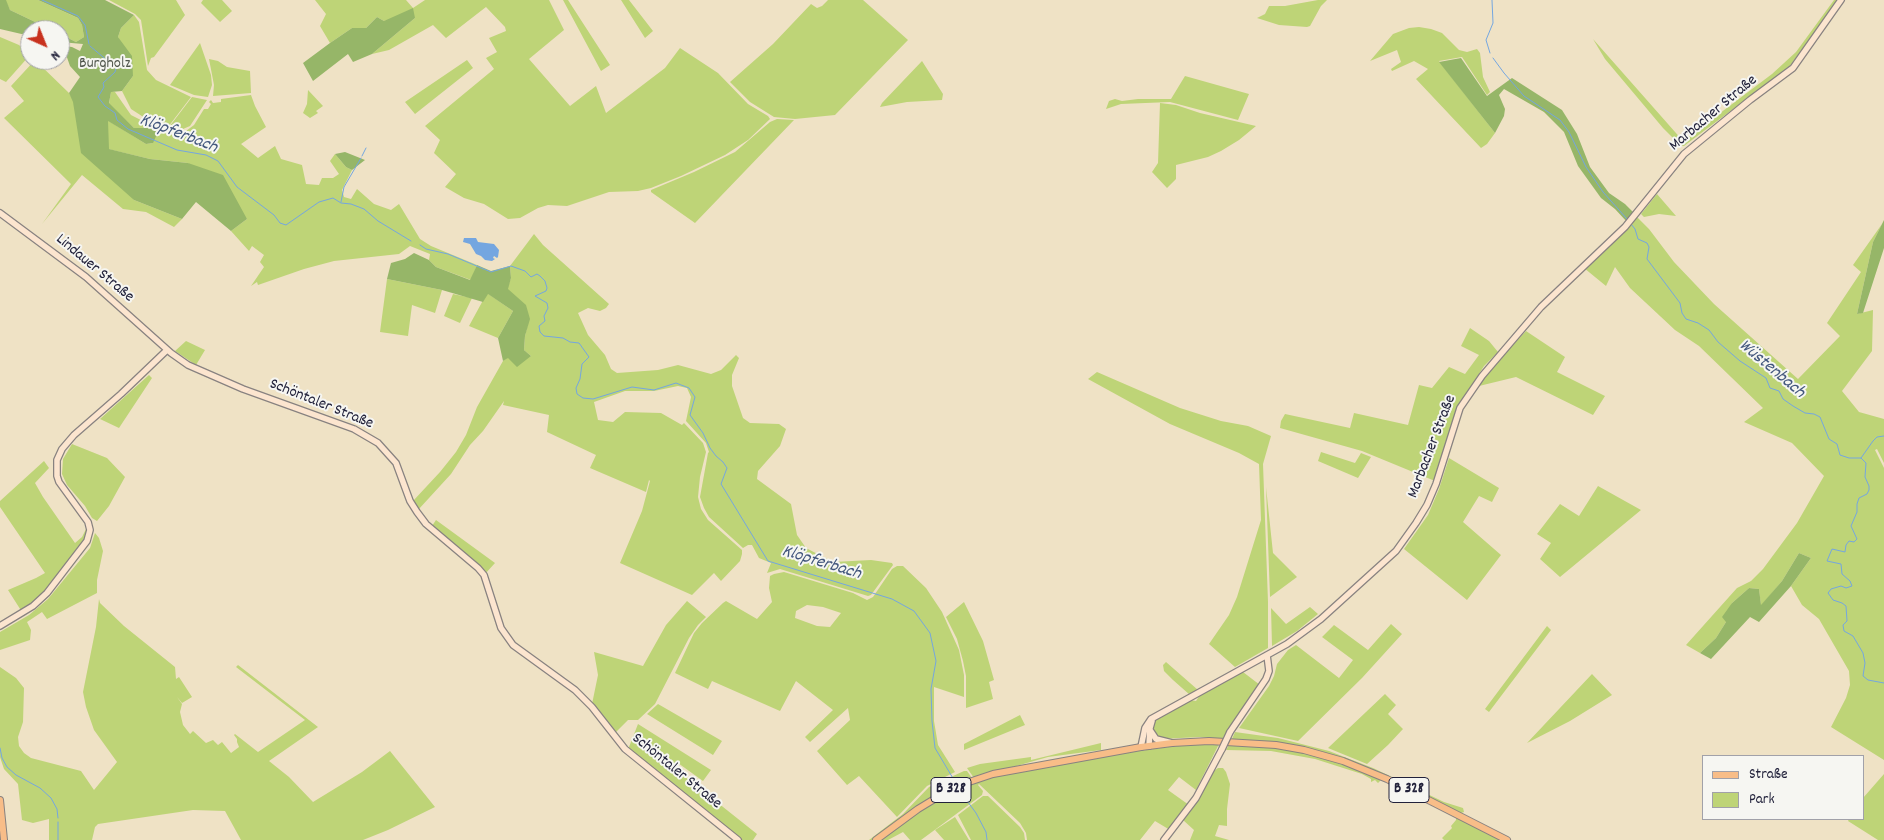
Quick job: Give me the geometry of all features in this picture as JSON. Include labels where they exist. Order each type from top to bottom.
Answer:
[{"type":"main road","name":"B 328","points":[[876,840],[929,802],[976,779],[1014,769],[1141,747],[1210,741],[1290,748],[1330,757],[1387,779],[1507,840]]},
{"type":"main road","points":[[0,800],[4,840]]},
{"type":"street","name":"Marbacher Straße","points":[[1158,715],[1287,644],[1311,627],[1379,568],[1403,542],[1427,504],[1436,484],[1453,427],[1466,397],[1489,367],[1541,307],[1630,222],[1684,154],[1793,68],[1841,0]]},
{"type":"street","name":"Lindauer Straße","points":[[0,213],[86,277],[167,350]]},
{"type":"street","points":[[0,626],[33,606],[47,592],[88,541],[90,530],[88,522],[59,482],[57,476],[57,460],[62,449],[74,435],[167,350]]},
{"type":"street","name":"Schöntaler Straße","points":[[167,350],[194,368],[283,404],[354,429],[378,443],[396,463],[410,501],[426,524],[484,575],[503,632],[513,646],[575,690],[592,707],[625,749],[737,840]]},
{"type":"street","points":[[1164,840],[1196,798],[1230,732],[1266,680],[1269,671],[1267,655]]},
{"type":"street","points":[[1149,746],[1150,728],[1158,715]]},
{"type":"street","points":[[1141,747],[1147,724],[1158,715]]},
{"type":"street","points":[[1150,728],[1156,738],[1172,743]]},
{"type":"green space","name":"Burgholz","points":[[0,0],[6,0],[10,10],[31,20],[20,20],[20,34],[0,29]]},
{"type":"green space","points":[[5,0],[38,0],[78,18],[82,25],[84,37],[76,42],[70,39],[70,20],[31,20],[10,10]]},
{"type":"green space","name":"Burgholz","points":[[38,0],[105,0],[134,15],[121,28],[118,37],[132,56],[133,76],[122,91],[111,92],[109,103],[134,128],[151,128],[158,132],[153,143],[146,144],[108,121],[109,149],[150,159],[188,163],[223,175],[247,219],[231,231],[196,202],[182,219],[134,200],[81,153],[73,102],[69,93],[80,77],[70,66],[70,47],[80,51],[83,44],[70,43],[70,39],[76,42],[84,37],[82,25],[78,18]]},
{"type":"green space","points":[[109,0],[176,0],[185,15],[154,57],[151,58],[148,66],[141,20],[135,14]]},
{"type":"green space","points":[[203,0],[222,0],[232,11],[220,22],[201,3]]},
{"type":"green space","points":[[315,0],[406,0],[413,8],[425,0],[549,0],[564,30],[529,59],[570,106],[596,86],[606,113],[665,68],[680,48],[718,73],[748,104],[770,119],[748,140],[725,155],[651,188],[638,191],[609,192],[567,206],[548,205],[520,218],[508,219],[484,204],[464,198],[445,187],[456,174],[434,153],[440,140],[425,126],[494,69],[486,58],[497,52],[489,38],[506,31],[505,27],[486,7],[446,38],[433,25],[389,50],[372,54],[415,18],[384,21],[377,17],[366,28],[352,28],[330,43],[320,26],[326,14]]},
{"type":"green space","points":[[563,0],[568,0],[610,65],[601,71]]},
{"type":"green space","points":[[621,0],[629,0],[653,31],[645,38]]},
{"type":"green space","points":[[828,0],[863,0],[908,40],[835,115],[795,119],[774,117],[750,102],[730,82],[773,44],[811,4],[817,8]]},
{"type":"green space","points":[[1327,0],[1321,6],[1310,26],[1307,27],[1279,25],[1257,18],[1265,14],[1269,6],[1285,6]]},
{"type":"green space","points":[[1834,0],[1838,0],[1789,67],[1684,146],[1681,146],[1663,128],[1605,59],[1593,39],[1683,141],[1772,74],[1796,52]]},
{"type":"green space","points":[[413,8],[415,18],[372,54],[353,62],[348,54],[313,81],[303,63],[330,43],[352,28],[366,28],[377,17],[384,21]]},
{"type":"green space","points":[[134,15],[139,22],[147,70],[156,80],[191,97],[165,131],[131,109],[122,91],[133,76],[118,37],[121,28]]},
{"type":"green space","points":[[1419,27],[1442,33],[1459,50],[1467,52],[1477,49],[1480,53],[1483,77],[1490,92],[1487,95],[1462,57],[1439,61],[1495,133],[1487,144],[1481,148],[1416,79],[1428,69],[1414,61],[1392,71],[1391,69],[1401,62],[1397,50],[1370,61],[1393,34],[1409,28]]},
{"type":"green space","points":[[0,37],[20,46],[20,66],[6,82],[0,79]]},
{"type":"green space","points":[[200,43],[211,75],[212,85],[208,97],[194,95],[170,85]]},
{"type":"green space","points":[[1461,58],[1487,96],[1512,78],[1562,110],[1577,134],[1590,167],[1609,193],[1634,213],[1627,222],[1601,198],[1578,166],[1564,132],[1544,112],[1504,89],[1499,95],[1505,109],[1504,116],[1495,133],[1439,62]]},
{"type":"green space","points":[[209,59],[218,61],[227,67],[250,71],[251,93],[213,96],[214,85]]},
{"type":"green space","points":[[467,60],[473,68],[415,114],[405,102]]},
{"type":"green space","points":[[922,61],[943,94],[942,100],[907,102],[880,107],[882,103]]},
{"type":"green space","points":[[26,70],[45,70],[69,93],[134,200],[182,219],[174,227],[146,212],[123,209],[82,175],[42,224],[71,184],[4,118],[24,101],[11,86]]},
{"type":"green space","points":[[1185,76],[1249,94],[1238,120],[1170,102],[1121,104],[1106,109],[1109,101],[1115,99],[1122,101],[1171,99]]},
{"type":"green space","points":[[308,90],[323,106],[316,111],[318,113],[310,118],[303,113],[307,104]]},
{"type":"green space","points":[[111,91],[115,92],[131,115],[170,135],[186,131],[194,125],[204,109],[208,109],[211,100],[213,103],[221,102],[221,99],[251,95],[266,127],[241,144],[258,158],[275,146],[281,159],[302,165],[306,184],[319,185],[322,178],[333,178],[339,174],[330,161],[335,154],[346,167],[352,170],[342,190],[344,197],[351,199],[357,189],[374,204],[391,210],[399,204],[420,239],[431,246],[477,265],[471,280],[436,267],[429,260],[430,254],[410,246],[399,254],[334,261],[258,285],[257,282],[251,286],[264,267],[260,262],[264,255],[252,246],[249,251],[231,231],[247,219],[188,163],[150,159],[108,149],[107,120],[146,144],[153,143],[151,128],[134,128],[109,104]]},
{"type":"green space","points":[[192,97],[207,100],[190,126],[176,132],[166,131]]},
{"type":"green space","points":[[1160,103],[1176,105],[1200,113],[1256,126],[1239,140],[1221,151],[1208,157],[1176,165],[1176,179],[1167,188],[1152,172],[1158,163]]},
{"type":"green space","points":[[777,119],[794,120],[695,223],[651,192],[651,190],[735,152],[770,122]]},
{"type":"green space","points":[[345,152],[365,160],[352,170],[346,167],[335,154]]},
{"type":"green space","points":[[1657,194],[1676,216],[1659,214],[1644,217],[1641,214]]},
{"type":"green space","points":[[1637,217],[1649,229],[1674,262],[1714,304],[1798,379],[1840,336],[1827,323],[1861,272],[1853,265],[1882,224],[1873,242],[1857,314],[1873,310],[1872,351],[1842,391],[1859,412],[1884,419],[1884,463],[1877,449],[1875,450],[1884,468],[1884,760],[1831,727],[1846,698],[1850,685],[1849,671],[1819,619],[1802,605],[1791,586],[1811,558],[1799,553],[1782,581],[1761,606],[1759,589],[1749,588],[1732,603],[1726,622],[1716,638],[1700,653],[1686,645],[1737,588],[1751,581],[1763,569],[1797,523],[1824,476],[1792,443],[1744,422],[1763,408],[1699,346],[1675,330],[1630,288],[1615,267],[1606,286],[1584,268]]},
{"type":"green space","points":[[1884,220],[1884,248],[1863,313],[1857,314],[1873,242]]},
{"type":"green space","points":[[534,234],[543,245],[609,304],[600,311],[588,308],[578,313],[588,335],[605,355],[611,369],[617,373],[658,370],[678,365],[711,374],[721,370],[736,355],[739,358],[732,375],[732,386],[743,418],[750,423],[779,424],[786,429],[780,446],[758,471],[757,479],[791,504],[797,535],[806,548],[833,562],[871,560],[892,563],[893,565],[871,595],[868,596],[780,569],[767,573],[771,563],[759,558],[752,545],[743,548],[709,517],[700,497],[709,452],[706,443],[686,421],[691,397],[687,388],[678,386],[654,391],[625,391],[594,402],[598,420],[613,422],[625,412],[661,413],[682,425],[684,423],[703,443],[706,452],[700,477],[698,497],[701,509],[708,520],[742,550],[742,554],[740,561],[721,581],[714,573],[692,595],[620,563],[642,511],[650,481],[646,492],[590,468],[596,455],[547,432],[549,415],[503,405],[504,401],[483,431],[470,445],[451,474],[418,510],[413,501],[456,452],[466,435],[477,407],[503,361],[507,358],[531,356],[524,350],[529,319],[507,289],[511,278],[510,266]]},
{"type":"green space","points":[[414,253],[429,260],[436,267],[470,280],[477,265],[491,271],[510,266],[511,278],[508,289],[526,305],[530,319],[525,336],[524,350],[531,356],[517,367],[508,358],[503,361],[498,338],[513,311],[488,294],[483,302],[442,290],[387,279],[391,263],[405,259]]},
{"type":"green space","points":[[387,279],[442,290],[435,313],[412,305],[408,336],[380,332]]},
{"type":"green space","points":[[487,293],[513,311],[498,338],[469,326]]},
{"type":"green space","points":[[453,294],[472,298],[460,323],[444,316]]},
{"type":"green space","points":[[1470,328],[1489,341],[1498,352],[1484,366],[1464,398],[1447,441],[1435,481],[1362,451],[1280,428],[1285,414],[1350,428],[1354,413],[1408,425],[1419,385],[1432,388],[1449,367],[1465,374],[1479,355],[1461,346]]},
{"type":"green space","points":[[1526,331],[1565,357],[1557,372],[1605,396],[1593,415],[1516,377],[1479,386],[1483,377]]},
{"type":"green space","points":[[186,341],[205,350],[196,365],[175,351]]},
{"type":"green space","points":[[1097,372],[1180,408],[1221,421],[1248,426],[1271,436],[1263,464],[1268,648],[1235,667],[1209,644],[1229,615],[1237,597],[1261,520],[1259,464],[1239,453],[1170,424],[1088,379]]},
{"type":"green space","points":[[149,375],[152,378],[119,428],[100,419]]},
{"type":"green space","points":[[72,444],[107,458],[125,477],[109,506],[97,521],[92,518],[85,506],[67,485],[62,474],[63,459]]},
{"type":"green space","points":[[1321,452],[1355,463],[1361,453],[1371,457],[1358,478],[1318,461]]},
{"type":"green space","points":[[1449,458],[1499,488],[1492,502],[1479,496],[1463,522],[1501,555],[1467,600],[1404,549],[1428,515]]},
{"type":"green space","points":[[44,461],[49,468],[35,483],[75,543],[82,537],[88,527],[87,539],[39,599],[22,612],[8,590],[45,573],[0,507],[0,501]]},
{"type":"green space","points":[[1598,486],[1641,510],[1560,577],[1540,559],[1551,543],[1537,534],[1560,504],[1579,516]]},
{"type":"green space","points":[[1266,487],[1273,553],[1297,577],[1270,597]]},
{"type":"green space","points":[[436,520],[495,563],[485,574],[432,526]]},
{"type":"green space","points":[[95,533],[99,538],[103,551],[97,580],[97,593],[47,619],[42,612],[27,622],[31,630],[30,640],[0,650],[0,632],[29,615],[48,599],[90,548]]},
{"type":"green space","points":[[1799,553],[1811,558],[1791,586],[1759,622],[1750,617],[1711,659],[1700,653],[1716,638],[1726,622],[1722,617],[1732,603],[1749,588],[1759,589],[1761,605],[1782,581]]},
{"type":"green space","points":[[897,566],[903,566],[926,588],[942,612],[959,650],[964,675],[964,697],[934,687],[934,721],[938,745],[955,772],[927,786],[897,817],[859,776],[847,785],[817,751],[850,720],[848,708],[810,742],[805,737],[833,710],[796,681],[780,711],[712,681],[708,689],[675,673],[694,633],[726,601],[757,619],[772,602],[769,588],[770,576],[774,574],[784,572],[853,593],[867,600],[873,597],[892,569]],"holes":[[[807,605],[823,607],[841,613],[830,627],[817,626],[795,618],[796,611]]]},
{"type":"green space","points":[[99,599],[100,603],[124,626],[175,667],[176,679],[179,677],[192,697],[182,703],[177,697],[182,704],[180,712],[183,725],[190,734],[193,731],[206,743],[213,740],[218,745],[222,742],[231,753],[239,747],[235,734],[258,752],[305,720],[236,667],[238,665],[318,727],[269,761],[289,777],[313,802],[362,772],[390,751],[435,807],[363,840],[241,840],[225,811],[193,810],[98,824],[95,827],[92,840],[49,840],[49,819],[33,823],[22,820],[18,784],[4,769],[0,757],[0,667],[16,678],[24,688],[23,722],[18,737],[19,746],[24,753],[31,758],[81,771],[94,790],[117,762],[94,730],[83,692],[96,627]]},
{"type":"green space","points":[[687,601],[706,617],[689,638],[655,704],[638,720],[628,720],[615,733],[592,704],[598,675],[594,652],[643,666],[666,625]]},
{"type":"green space","points":[[964,602],[983,641],[994,680],[989,682],[993,699],[966,708],[966,676],[963,661],[957,639],[946,617]]},
{"type":"green space","points":[[1310,607],[1318,614],[1297,631],[1272,646],[1271,608],[1286,624]]},
{"type":"green space","points":[[1391,624],[1402,634],[1362,678],[1298,741],[1239,728],[1269,686],[1277,664],[1288,650],[1296,645],[1339,678],[1353,660],[1322,637],[1334,625],[1368,650]]},
{"type":"green space","points":[[1547,626],[1551,630],[1489,712],[1485,709]]},
{"type":"green space","points":[[1166,662],[1198,690],[1190,695],[1164,671],[1163,665]]},
{"type":"green space","points":[[1243,672],[1260,685],[1222,739],[1200,737],[1160,739],[1152,731],[1154,721],[1160,716],[1190,700],[1196,701],[1200,695]]},
{"type":"green space","points":[[1592,674],[1612,695],[1570,721],[1527,743]]},
{"type":"green space","points":[[1385,694],[1396,705],[1388,714],[1403,729],[1388,745],[1367,764],[1328,748]]},
{"type":"green space","points":[[658,704],[722,741],[713,755],[647,714]]},
{"type":"green space","points":[[1020,715],[1025,725],[964,750],[964,744]]},
{"type":"green space","points":[[638,724],[711,770],[703,781],[678,763],[674,768],[757,834],[753,840],[741,840],[630,752],[629,747]]},
{"type":"green space","points":[[1235,732],[1278,738],[1329,751],[1373,768],[1444,802],[1463,808],[1464,812],[1461,813],[1408,786],[1286,745],[1232,739]]},
{"type":"green space","points":[[1101,743],[1101,750],[1048,757],[974,778],[967,768],[980,764],[1031,757],[1031,760]]},
{"type":"green space","points":[[1230,743],[1293,750],[1339,762],[1381,780],[1378,783],[1375,780],[1371,782],[1371,779],[1362,774],[1315,759],[1271,751],[1226,750]]},
{"type":"green space","points":[[1191,744],[1219,744],[1196,790],[1179,777],[1168,790],[1189,805],[1170,830],[1155,821],[1140,840],[1027,840],[1026,833],[1020,823],[979,784],[983,791],[982,795],[921,840],[910,840],[903,832],[888,840],[880,840],[915,814],[951,792],[991,777],[1131,752]]},
{"type":"green space","points":[[1218,768],[1223,768],[1226,772],[1230,784],[1227,826],[1219,825],[1215,836],[1229,840],[1190,840],[1194,830],[1183,820],[1198,800],[1214,771]]},
{"type":"green space","points":[[967,771],[972,778],[895,823],[873,840],[869,840],[903,814],[929,787]]},
{"type":"green space","points":[[1884,774],[1884,840],[1878,840],[1848,821],[1864,820],[1864,797]]},
{"type":"green space","points":[[983,796],[988,796],[1020,827],[1024,833],[1025,840],[971,840],[958,815]]},
{"type":"green space","points":[[1456,816],[1503,840],[1444,840],[1442,838],[1452,828],[1451,826],[1456,820]]},
{"type":"green space","points":[[955,817],[969,840],[944,840],[935,830]]},
{"type":"water","points":[[464,238],[476,238],[478,242],[494,244],[499,250],[498,257],[494,256],[493,258],[495,259],[492,261],[485,260],[476,254],[470,244],[463,242]]},
{"type":"waterway","name":"Klöpferbach","points":[[42,0],[78,16],[85,25],[89,44]]},
{"type":"waterway","name":"Wüstenbach","points":[[1490,53],[1486,40],[1493,23],[1492,0]]},
{"type":"waterway","name":"Klöpferbach","points":[[90,46],[116,68],[115,72],[103,83],[104,87],[98,97],[105,106],[115,113],[117,120],[128,129],[177,150],[206,155],[218,161],[237,187],[274,215],[280,223],[286,225],[319,202],[333,198],[341,203],[351,204],[364,209],[378,221],[411,241]]},
{"type":"waterway","name":"Wüstenbach","points":[[1493,58],[1524,96],[1560,120],[1569,132],[1586,167],[1603,192],[1627,219]]},
{"type":"waterway","points":[[362,156],[366,148]]},
{"type":"waterway","points":[[341,202],[344,187],[361,158]]},
{"type":"waterway","name":"Wüstenbach","points":[[1631,224],[1635,229],[1638,239],[1647,243],[1649,247],[1647,259],[1680,303],[1682,313],[1686,319],[1698,323],[1709,330],[1718,342],[1740,361],[1766,378],[1770,388],[1779,391],[1783,399],[1805,413],[1820,417],[1829,439],[1837,444],[1840,455],[1849,458],[1861,458],[1866,463],[1865,477],[1869,490],[1867,494],[1859,498],[1857,512],[1851,526],[1857,539],[1854,542],[1849,541],[1845,552],[1832,549],[1827,561],[1841,564],[1842,574],[1850,581],[1852,586],[1846,588],[1841,586],[1831,589],[1828,593],[1833,600],[1846,606],[1847,621],[1843,625],[1844,631],[1853,636],[1863,653],[1865,663],[1863,676],[1868,680],[1884,683]]},
{"type":"waterway","name":"Klöpferbach","points":[[420,245],[426,249],[448,254],[491,272],[511,266],[525,271],[531,277],[537,274],[540,276],[545,281],[547,288],[546,291],[535,296],[547,303],[548,308],[544,316],[545,321],[539,326],[540,332],[544,336],[563,338],[570,342],[579,343],[589,357],[582,364],[580,379],[576,388],[577,394],[583,398],[593,399],[632,387],[654,390],[676,383],[689,388],[695,397],[690,415],[703,433],[710,448],[727,468],[721,484],[768,561],[892,599],[914,611],[930,633],[936,661],[931,689],[935,748],[954,780]]},
{"type":"waterway","points":[[1861,458],[1877,437],[1884,436]]},
{"type":"waterway","points":[[0,748],[2,758],[7,767],[16,775],[40,788],[51,798],[57,809],[58,818]]},
{"type":"waterway","name":"Klöpferbach","points":[[962,794],[976,813],[986,832],[987,840]]},
{"type":"waterway","points":[[58,822],[58,840]]}]
